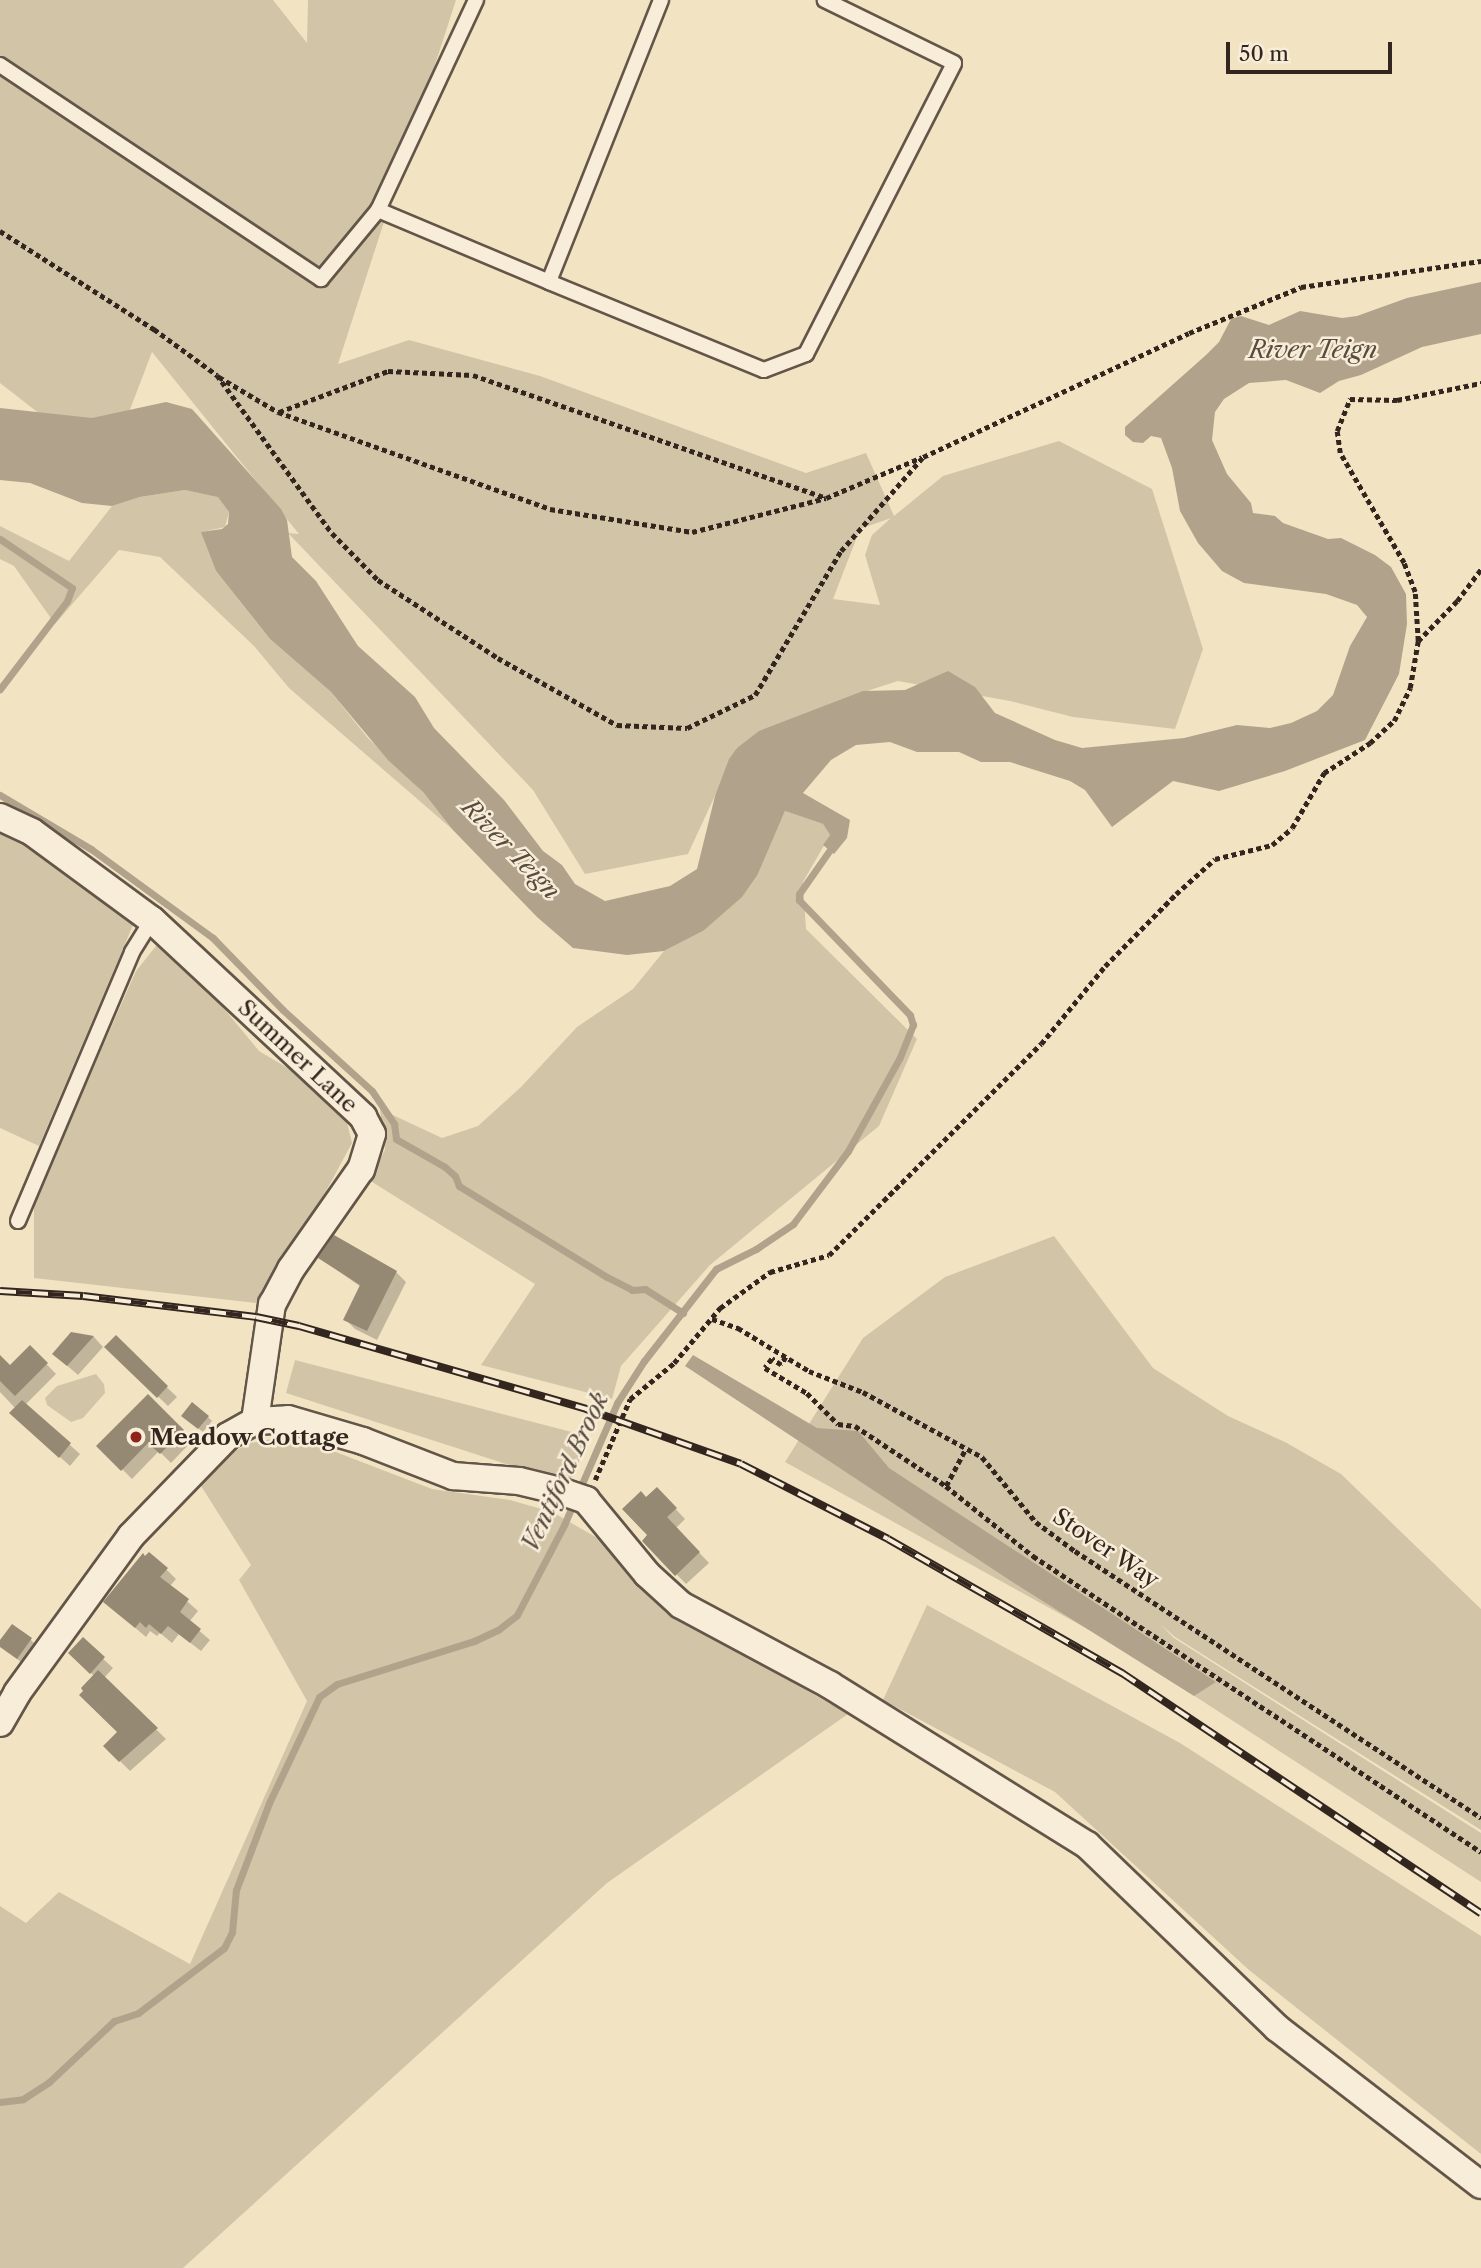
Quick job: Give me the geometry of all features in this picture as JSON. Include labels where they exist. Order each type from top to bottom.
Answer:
[{"type":"street","name":"Summer Lane","points":[[0,817],[32,832],[152,920],[363,1117],[372,1134],[361,1169],[291,1269],[272,1304],[255,1421]]},
{"type":"street","points":[[0,1723],[17,1693],[131,1536],[218,1445],[255,1421],[288,1419],[363,1441],[453,1476],[519,1481],[576,1496],[647,1574],[681,1605],[830,1685],[1087,1845],[1277,2028],[1481,2185]]},
{"type":"lane","points":[[0,65],[321,279],[378,210],[476,0]]},
{"type":"lane","points":[[549,282],[661,0]]},
{"type":"lane","points":[[378,210],[764,370],[806,355],[954,63],[825,0]]},
{"type":"lane","points":[[18,1221],[132,952],[152,920]]},
{"type":"path","points":[[0,231],[155,330],[217,375],[278,412],[551,509],[692,532],[826,498],[923,457],[1189,333],[1301,287],[1481,261]]},
{"type":"path","points":[[278,412],[388,371],[473,375],[826,498]]},
{"type":"path","points":[[217,375],[332,533],[378,580],[498,658],[617,725],[687,728],[755,695],[841,551],[923,457]]},
{"type":"path","points":[[576,1496],[630,1399],[674,1363],[720,1308],[770,1272],[830,1255],[1041,1044],[1105,966],[1176,894],[1215,859],[1272,845],[1292,828],[1324,773],[1370,743],[1394,721],[1410,688],[1419,641],[1415,592],[1404,563],[1340,453],[1337,431],[1350,399],[1397,400],[1481,383]]},
{"type":"path","points":[[1419,641],[1457,601],[1481,569]]},
{"type":"path","name":"Stover Way","points":[[712,1319],[738,1328],[809,1371],[863,1392],[982,1457],[1036,1522],[1076,1551],[1481,1818]]},
{"type":"path","points":[[786,1357],[782,1365],[772,1359],[765,1368],[807,1393],[838,1424],[855,1426],[946,1486],[1033,1556],[1481,1852]]},
{"type":"path","points":[[946,1486],[965,1450]]},
{"type":"shaded area","points":[[0,0],[273,0],[307,43],[308,0],[456,0],[338,364],[409,340],[540,376],[806,473],[866,453],[894,516],[943,476],[1059,441],[1152,489],[1203,649],[1175,729],[1073,717],[1010,701],[898,681],[870,690],[737,748],[688,854],[585,874],[533,790],[288,533],[299,534],[152,352],[108,467],[0,383]],"holes":[[[891,518],[872,535],[865,555],[880,605],[833,599],[860,529]]]},
{"type":"shaded area","points":[[185,490],[218,496],[229,512],[225,527],[202,532],[216,571],[270,639],[331,692],[367,737],[423,792],[452,829],[289,688],[254,646],[160,557],[119,550],[55,624],[14,566],[0,559],[0,526],[69,561],[112,506],[140,497]]},
{"type":"shaded area","points":[[785,811],[823,824],[830,835],[803,882],[806,929],[917,1039],[879,1126],[710,1265],[621,1366],[612,1399],[481,1365],[535,1284],[369,1180],[385,1150],[380,1109],[442,1138],[478,1126],[521,1087],[577,1027],[633,989],[664,951],[703,931],[758,874]]},
{"type":"shaded area","points":[[0,832],[25,843],[133,925],[39,1146],[0,1128]]},
{"type":"shaded area","points":[[156,946],[178,961],[212,994],[259,1051],[301,1076],[346,1118],[352,1143],[265,1304],[34,1278],[34,1202],[136,971]]},
{"type":"shaded area","points":[[1054,1236],[1153,1368],[1228,1416],[1285,1442],[1341,1474],[1481,1609],[1481,1830],[1175,1637],[1160,1624],[1174,1638],[1481,1833],[1481,1882],[1113,1643],[785,1462],[863,1338],[945,1277]]},
{"type":"shaded area","points":[[295,1360],[591,1437],[568,1484],[286,1393]]},
{"type":"shaded area","points":[[96,1374],[104,1384],[105,1393],[83,1418],[71,1422],[47,1405],[45,1398],[57,1386]]},
{"type":"shaded area","points":[[282,1437],[328,1449],[432,1489],[510,1500],[552,1512],[601,1540],[672,1613],[848,1714],[607,1883],[183,2268],[0,2268],[0,1906],[26,1923],[59,1892],[190,1964],[307,1701],[239,1580],[251,1565],[196,1478],[226,1455],[251,1443]]},
{"type":"shaded area","points":[[927,1605],[1180,1743],[1481,1936],[1481,2154],[1249,1970],[1055,1792],[883,1700]]},
{"type":"water","name":"River Teign","points":[[1481,282],[1481,334],[1422,347],[1361,375],[1339,381],[1320,393],[1286,380],[1249,383],[1224,399],[1215,412],[1212,440],[1227,474],[1251,503],[1253,513],[1275,516],[1283,523],[1328,539],[1341,538],[1375,555],[1391,567],[1406,594],[1407,624],[1399,674],[1365,740],[1285,771],[1219,791],[1173,781],[1112,827],[1085,790],[1070,781],[1010,762],[981,762],[959,752],[917,752],[890,742],[856,745],[831,760],[803,793],[850,820],[847,838],[834,854],[823,845],[830,835],[823,824],[785,811],[758,874],[742,897],[703,931],[664,951],[627,955],[573,948],[537,917],[452,829],[423,792],[388,760],[331,692],[270,639],[216,571],[201,532],[222,529],[228,524],[229,512],[218,497],[185,490],[140,497],[112,506],[82,503],[30,483],[0,480],[0,408],[92,418],[166,402],[192,409],[281,509],[287,520],[292,557],[316,581],[358,646],[415,697],[434,728],[504,800],[543,851],[562,865],[575,884],[605,901],[670,886],[697,869],[715,796],[729,759],[737,748],[759,731],[863,691],[905,690],[948,671],[975,687],[995,713],[1055,740],[1082,748],[1184,738],[1237,725],[1270,728],[1291,723],[1317,711],[1333,695],[1350,646],[1367,617],[1357,605],[1326,594],[1244,583],[1222,571],[1198,543],[1180,511],[1172,468],[1161,438],[1151,436],[1143,443],[1133,442],[1125,435],[1125,427],[1219,342],[1231,319],[1241,316],[1269,325],[1300,311],[1342,318],[1357,316],[1407,298]]},
{"type":"water","points":[[693,1355],[817,1428],[858,1431],[889,1468],[1216,1682],[1194,1696],[1014,1583],[685,1366]]},
{"type":"building","points":[[334,1235],[397,1271],[367,1331],[343,1320],[360,1285],[318,1258]]},
{"type":"building","points":[[71,1332],[94,1336],[67,1366],[52,1354]]},
{"type":"building","points":[[116,1335],[168,1386],[157,1398],[104,1347]]},
{"type":"building","points":[[30,1345],[48,1363],[15,1396],[0,1381],[0,1355],[10,1365]]},
{"type":"building","name":"Meadow Cottage","points":[[148,1394],[184,1430],[160,1454],[148,1443],[121,1471],[96,1446]]},
{"type":"building","points":[[22,1400],[71,1443],[59,1458],[9,1413]]},
{"type":"building","points":[[192,1402],[209,1416],[198,1429],[181,1416]]},
{"type":"building","points":[[657,1487],[677,1508],[667,1517],[700,1552],[675,1576],[642,1541],[647,1535],[622,1509],[641,1491],[646,1497]]},
{"type":"building","points":[[149,1552],[168,1568],[160,1577],[189,1599],[180,1612],[201,1629],[190,1643],[168,1626],[161,1634],[149,1624],[146,1628],[140,1622],[135,1628],[103,1602],[143,1553],[145,1556]]},
{"type":"building","points":[[12,1624],[32,1638],[17,1659],[0,1647],[0,1640]]},
{"type":"building","points":[[83,1637],[105,1657],[90,1674],[68,1653]]},
{"type":"building","points":[[98,1670],[158,1728],[119,1762],[103,1746],[117,1732],[79,1695],[83,1691],[81,1688]]},
{"type":"waterway","points":[[0,539],[72,588],[67,601],[0,689]]},
{"type":"waterway","points":[[0,795],[91,849],[213,938],[283,1010],[372,1091],[394,1124],[396,1139],[445,1167],[455,1176],[459,1186],[607,1277],[632,1290],[645,1289],[683,1313]]},
{"type":"waterway","name":"Ventiford Brook","points":[[0,2102],[23,2099],[49,2082],[114,2021],[138,2013],[224,1948],[232,1932],[236,1890],[269,1803],[319,1697],[337,1684],[474,1641],[498,1630],[517,1615],[564,1525],[617,1403],[644,1361],[716,1269],[756,1249],[793,1224],[848,1151],[900,1057],[913,1025],[910,1015],[799,900],[799,894],[834,844]]},
{"type":"railway","points":[[0,1291],[83,1296],[256,1317],[299,1326],[586,1409],[741,1464],[888,1539],[1122,1673],[1481,1913]]},
{"type":"place","name":"Meadow Cottage","points":[[136,1437]]}]
